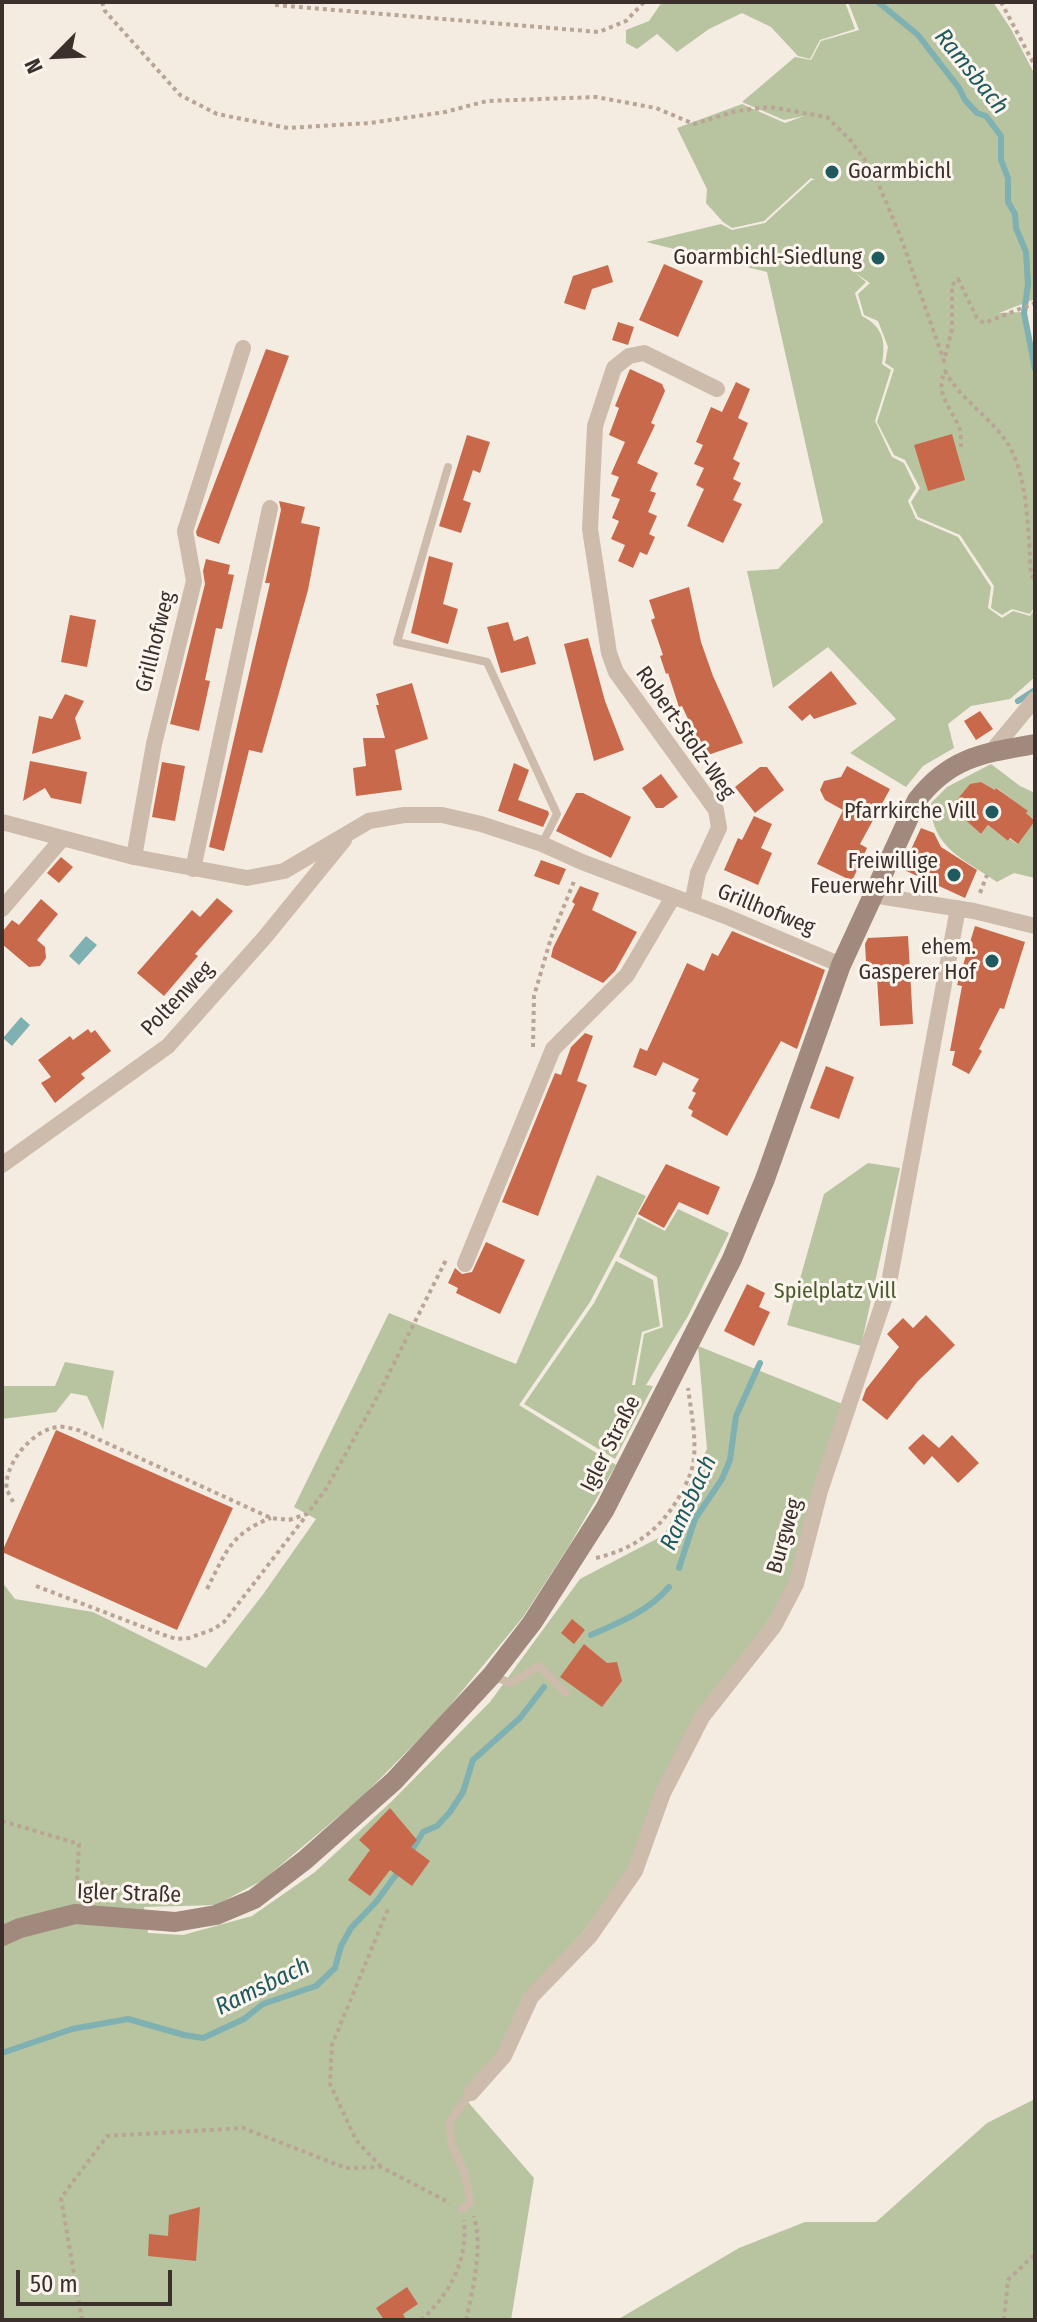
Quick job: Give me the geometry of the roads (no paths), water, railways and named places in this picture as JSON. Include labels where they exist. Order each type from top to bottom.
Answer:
[{"type":"main road","name":"Igler Straße","points":[[2,1936],[34,1923],[75,1914],[175,1922],[216,1915],[254,1899],[305,1860],[394,1781],[491,1676],[532,1623],[605,1509],[732,1259],[768,1171],[841,965],[909,815],[926,789],[948,769],[991,752],[1035,744]]},
{"type":"street","name":"Grillhofweg","points":[[134,857],[154,744],[194,581],[185,531],[243,348]]},
{"type":"street","name":"Robert-Stolz-Weg","points":[[692,904],[698,873],[719,828],[716,810],[616,672],[609,653],[590,529],[595,426],[614,368],[629,356],[644,353],[717,389]]},
{"type":"street","points":[[193,869],[270,508]]},
{"type":"street","points":[[991,752],[1035,699]]},
{"type":"street","name":"Grillhofweg","points":[[2,822],[134,857],[247,878],[275,875],[353,829],[384,817],[433,814],[481,824],[542,844],[841,965]]},
{"type":"street","name":"Poltenweg","points":[[2,1165],[168,1046],[265,937],[353,829]]},
{"type":"street","points":[[2,909],[62,839]]},
{"type":"street","points":[[872,895],[958,908],[1035,926]]},
{"type":"street","points":[[465,1264],[553,1049],[627,975],[673,897]]},
{"type":"street","name":"Burgweg","points":[[471,2093],[504,2056],[531,1997],[590,1936],[635,1871],[663,1793],[702,1717],[774,1626],[796,1584],[820,1491],[888,1288],[958,908]]},
{"type":"lane","points":[[448,467],[397,642],[487,662],[557,814],[542,844]]},
{"type":"lane","points":[[491,1676],[511,1683],[539,1666],[566,1693]]},
{"type":"lane","points":[[462,2209],[470,2203],[465,2174],[451,2143],[450,2121],[471,2093]]},
{"type":"water","points":[[86,936],[97,945],[79,965],[69,956]]},
{"type":"water","points":[[21,1017],[30,1025],[12,1046],[3,1038]]},
{"type":"waterway","name":"Ramsbach","points":[[878,2],[918,35],[965,100],[977,113],[986,116],[1001,136],[1001,160],[1008,178],[1008,202],[1015,214],[1016,228],[1026,252],[1028,284],[1024,313],[1035,369]]},
{"type":"waterway","name":"Ramsbach","points":[[1018,701],[1035,690]]},
{"type":"waterway","name":"Ramsbach","points":[[679,1568],[695,1519],[722,1479],[730,1460],[736,1416],[760,1363]]},
{"type":"waterway","name":"Ramsbach","points":[[591,1635],[643,1609],[669,1587]]},
{"type":"waterway","name":"Ramsbach","points":[[409,1855],[423,1832],[437,1826],[450,1812],[463,1792],[473,1760],[520,1718],[544,1687]]},
{"type":"waterway","name":"Ramsbach","points":[[2,2053],[72,2029],[128,2019],[203,2038],[244,2019],[263,2004],[316,1986],[335,1968],[341,1946],[351,1928],[376,1902],[401,1868]]},
{"type":"place","name":"Goarmbichl","points":[[832,172]]},
{"type":"place","name":"Goarmbichl-Siedlung","points":[[878,258]]},
{"type":"place","name":"Pfarrkirche Vill","points":[[992,812]]},
{"type":"place","name":"Freiwillige Feuerwehr Vill","points":[[954,875]]},
{"type":"place","name":"ehem. Gasperer Hof","points":[[992,961]]},
{"type":"park label","name":"Spielplatz Vill","points":[[835,1292]]}]
